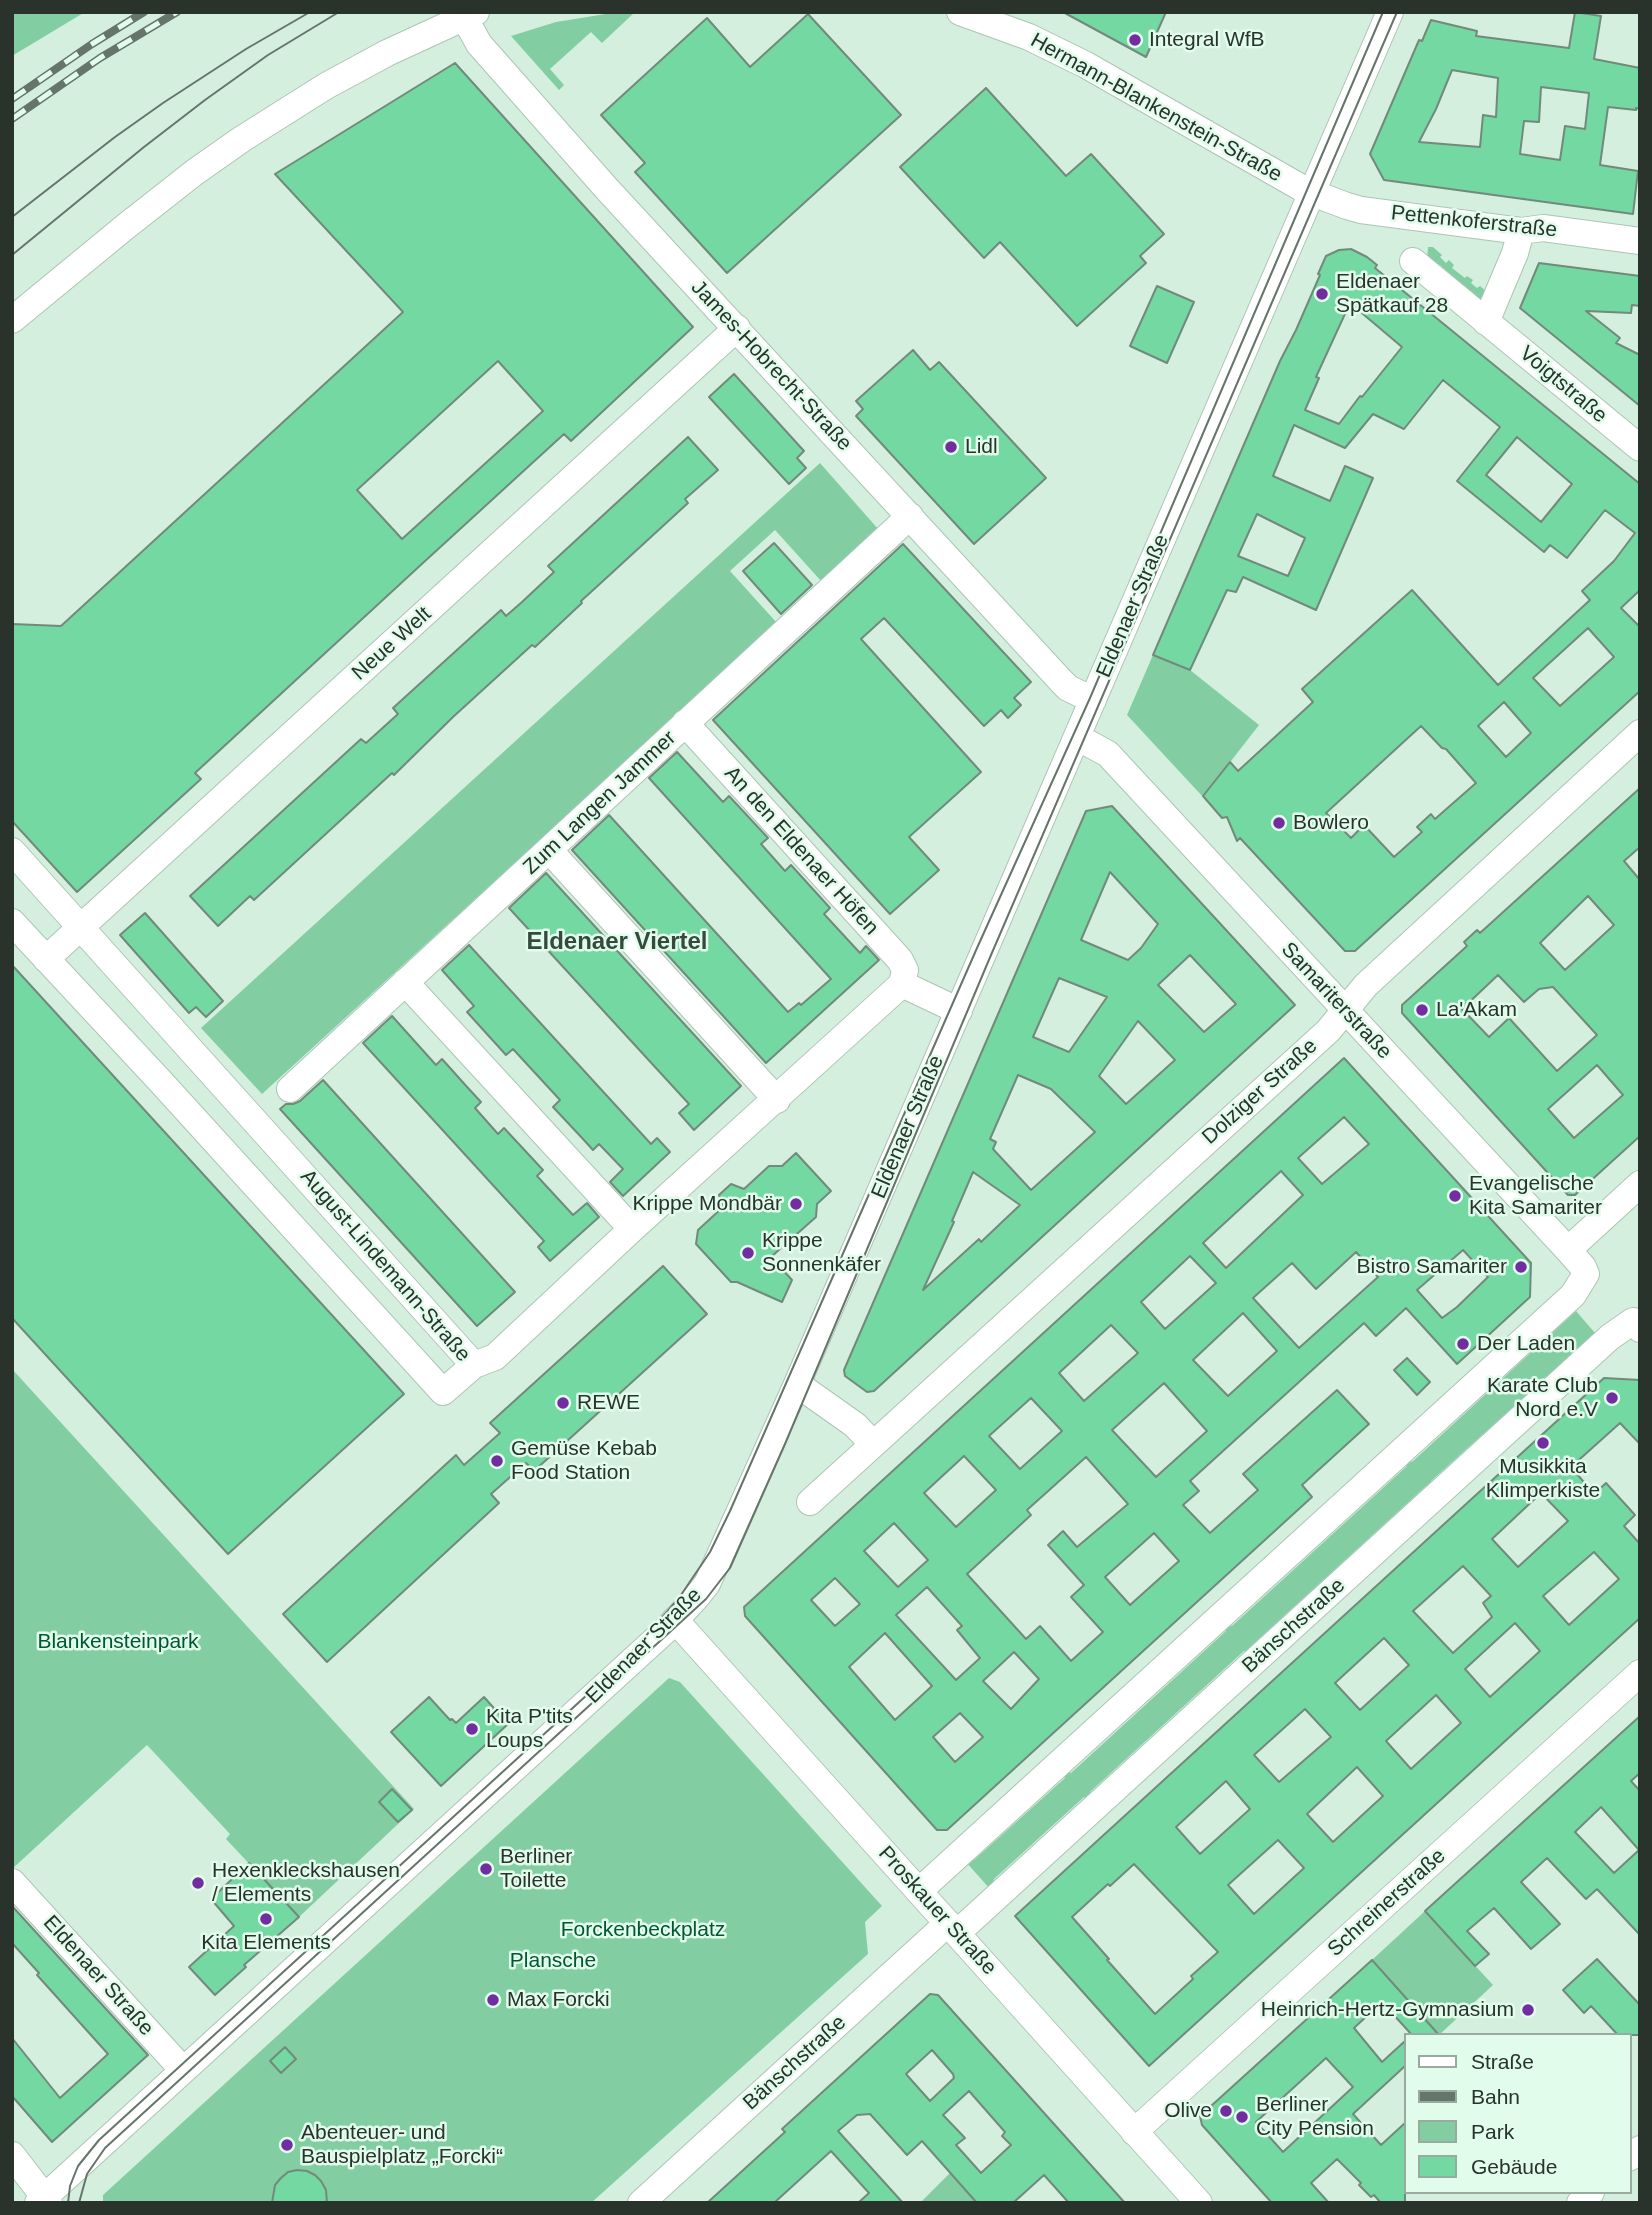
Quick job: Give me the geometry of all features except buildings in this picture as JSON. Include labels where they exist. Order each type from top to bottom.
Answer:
[{"type":"street","name":"Hermann-Blankenstein-Straße","points":[[960,12],[1029,37],[1086,65],[1311,193]]},
{"type":"street","name":"Eldenaer Straße","points":[[44,2201],[183,2070],[675,1620],[707,1584],[797,1384],[1390,12]]},
{"type":"street","points":[[12,320],[135,219],[242,139],[387,53],[470,15]]},
{"type":"street","name":"James-Hobrecht-Straße","points":[[470,15],[479,44],[549,124],[1062,682],[1068,688],[1093,700]]},
{"type":"street","name":"Pettenkoferstraße","points":[[1311,193],[1360,210],[1521,231],[1543,228],[1640,241]]},
{"type":"street","points":[[1486,321],[1516,253],[1521,231]]},
{"type":"street","name":"Voigtstraße","points":[[1413,261],[1640,448]]},
{"type":"street","name":"Neue Welt","points":[[46,959],[737,328]]},
{"type":"street","name":"Zum Langen Jammer","points":[[290,1089],[910,516]]},
{"type":"street","name":"An den Eldenaer Höfen","points":[[685,723],[900,960],[905,970],[902,984]]},
{"type":"street","name":"Dolziger Straße","points":[[810,1502],[1328,1031],[1366,985],[1640,733]]},
{"type":"street","name":"Samariterstraße","points":[[919,1891],[1573,1295],[1586,1274],[1568,1250],[1108,754],[1077,737]]},
{"type":"street","points":[[549,850],[777,1100]]},
{"type":"street","name":"August-Lindemann-Straße","points":[[12,851],[474,1365],[443,1392],[12,922]]},
{"type":"street","points":[[405,982],[632,1229]]},
{"type":"street","points":[[474,1365],[495,1357],[902,984],[959,1011]]},
{"type":"street","points":[[1568,1250],[1640,1184]]},
{"type":"street","name":"Bänschstraße","points":[[641,2203],[953,1928],[1610,1338],[1636,1325]]},
{"type":"street","points":[[797,1384],[855,1425],[873,1444]]},
{"type":"street","name":"Proskauer Straße","points":[[675,1620],[1199,2203]]},
{"type":"street","name":"Schreinerstraße","points":[[1134,2132],[1640,1673]]},
{"type":"street","name":"Eldenaer Straße","points":[[12,1882],[183,2070]]},
{"type":"street","points":[[12,2155],[44,2201]]},
{"type":"green space","points":[[12,12],[85,12],[12,56]]},
{"type":"green space","points":[[618,12],[635,12],[602,43],[591,32],[550,69],[564,85],[559,90],[511,36],[556,22]]},
{"type":"green space","points":[[1428,247],[1433,247],[1442,255],[1440,257],[1446,263],[1449,260],[1454,265],[1452,268],[1465,278],[1467,276],[1473,280],[1471,283],[1477,288],[1480,286],[1486,291],[1483,297],[1479,300],[1440,265],[1437,268],[1427,260]]},
{"type":"green space","points":[[820,463],[879,530],[822,582],[775,530],[730,571],[777,623],[262,1094],[201,1028]]},
{"type":"green space","points":[[1153,655],[1190,670],[1259,725],[1203,797],[1127,715]]},
{"type":"green space","points":[[1576,1311],[1595,1333],[1431,1481],[1433,1486],[1429,1490],[1426,1486],[1251,1646],[1253,1650],[1249,1654],[1244,1651],[1090,1792],[1092,1797],[1088,1801],[1084,1797],[994,1879],[991,1890],[965,1861],[974,1860],[1065,1778],[1063,1774],[1066,1770],[1071,1773],[1226,1631],[1224,1626],[1228,1623],[1233,1625],[1407,1466],[1404,1462],[1408,1458],[1412,1462]]},
{"type":"green space","name":"Blankensteinpark","points":[[12,1369],[414,1809],[299,1917],[226,1839],[230,1834],[147,1745],[12,1869]]},
{"type":"green space","name":"Forckenbeckplatz","points":[[669,1678],[680,1682],[882,1906],[865,1922],[868,1954],[591,2203],[103,2203],[103,2195]]},
{"type":"green space","points":[[1425,1911],[1493,1985],[1441,2033],[1437,2033],[1372,1960]]},
{"type":"green space","points":[[950,2173],[977,2203],[920,2203]]},
{"type":"tram line","points":[[12,217],[163,103],[246,49],[310,12]]},
{"type":"tram line","points":[[12,255],[205,100],[268,55],[339,12]]},
{"type":"tram line","points":[[68,2203],[70,2186],[78,2166],[99,2140],[622,1663],[679,1598],[710,1552],[1090,698],[1383,12]]},
{"type":"tram line","points":[[79,2203],[87,2174],[105,2148],[706,1599],[730,1568],[1397,12]]},
{"type":"railway","points":[[12,99],[144,12]]},
{"type":"railway","points":[[12,119],[100,58],[177,12]]},
{"type":"place","name":"Integral WfB","points":[[1135,40]]},
{"type":"place","name":"Eldenaer Spätkauf 28","points":[[1322,294]]},
{"type":"place","name":"Lidl","points":[[951,447]]},
{"type":"place","name":"Bowlero","points":[[1279,823]]},
{"type":"place","name":"La'Akam","points":[[1422,1010]]},
{"type":"place","name":"Evangelische Kita Samariter","points":[[1455,1196]]},
{"type":"place","name":"Krippe Mondbär","points":[[796,1204]]},
{"type":"place","name":"Krippe Sonnenkäfer","points":[[748,1253]]},
{"type":"place","name":"Bistro Samariter","points":[[1521,1267]]},
{"type":"place","name":"Der Laden","points":[[1463,1344]]},
{"type":"place","name":"Karate Club Nord e.V","points":[[1612,1398]]},
{"type":"place","name":"REWE","points":[[563,1403]]},
{"type":"place","name":"Musikkita Klimperkiste","points":[[1543,1443]]},
{"type":"place","name":"Gemüse Kebab Food Station","points":[[497,1461]]},
{"type":"place","name":"Kita P'tits Loups","points":[[472,1729]]},
{"type":"place","name":"Berliner Toilette","points":[[486,1869]]},
{"type":"place","name":"Hexenkleckshausen / Elements","points":[[198,1883]]},
{"type":"place","name":"Kita Elements","points":[[266,1919]]},
{"type":"place","name":"Max Forcki","points":[[493,2000]]},
{"type":"place","name":"Heinrich-Hertz-Gymnasium","points":[[1528,2010]]},
{"type":"place","name":"Olive","points":[[1226,2111]]},
{"type":"place","name":"Berliner City Pension","points":[[1242,2117]]},
{"type":"place","name":"Abenteuer- und Bauspielplatz „Forcki“","points":[[287,2145]]},
{"type":"district","name":"Eldenaer Viertel","points":[[617,942]]},
{"type":"park label","name":"Plansche","points":[[553,1961]]}]
